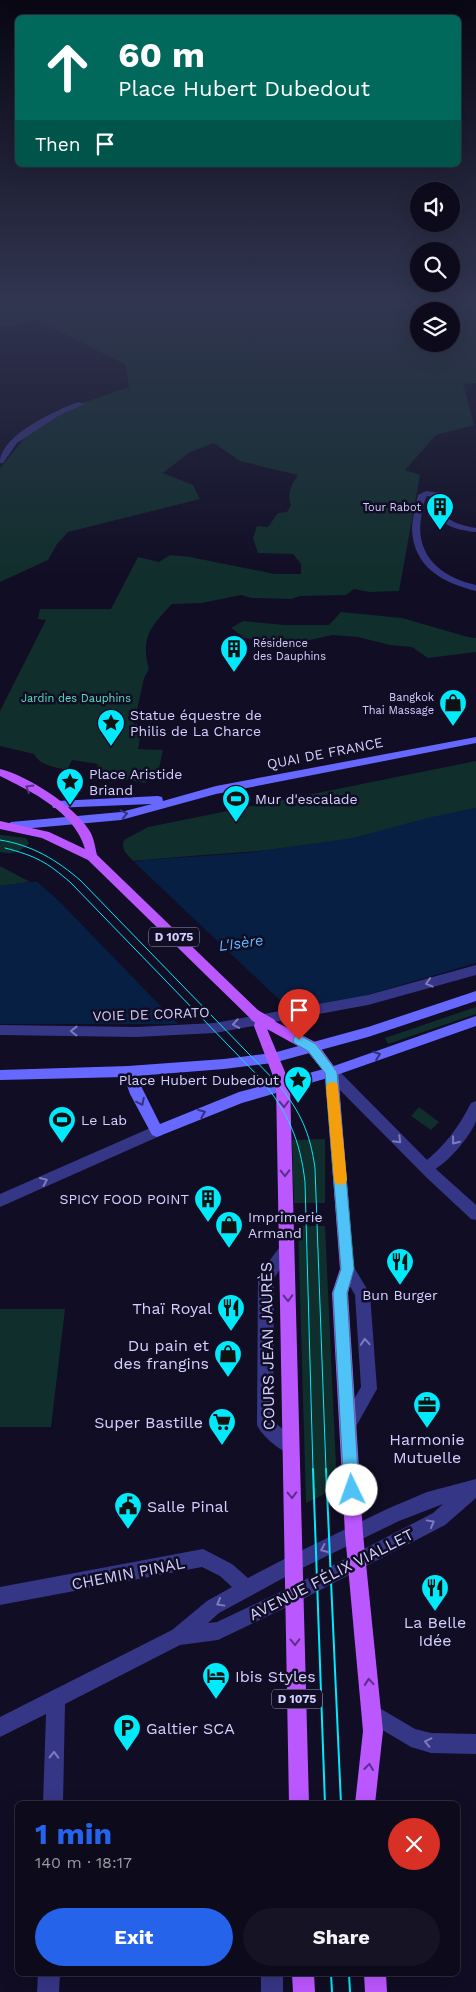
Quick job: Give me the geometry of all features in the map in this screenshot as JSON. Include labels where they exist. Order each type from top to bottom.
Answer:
[{"type":"main road","name":"QUAI DE FRANCE","points":[[75,820],[121,816],[181,799],[291,774],[476,740]]},
{"type":"main road","points":[[0,772],[14,778],[57,805],[75,820],[84,831],[92,857]]},
{"type":"main road","name":"QUAI DE FRANCE","points":[[57,805],[181,799]]},
{"type":"main road","points":[[5,826],[75,820]]},
{"type":"main road","name":"D 1075","points":[[5,826],[46,835],[92,857],[262,1022],[312,1048]]},
{"type":"main road","points":[[0,1075],[128,1071],[224,1064],[273,1058],[368,1032],[476,996]]},
{"type":"main road","points":[[128,1071],[137,1094],[157,1131],[239,1098],[283,1084],[331,1072],[476,1021]]},
{"type":"main road","name":"D 1075","points":[[262,1022],[273,1058]]},
{"type":"main road","points":[[312,1048],[331,1072],[347,1269],[340,1293],[354,1534],[373,1730],[365,1801]]},
{"type":"main road","points":[[273,1058],[283,1084]]},
{"type":"main road","name":"D 1075","points":[[283,1084],[287,1249]]},
{"type":"main road","name":"COURS JEAN JAURÈS","points":[[287,1249],[290,1446],[300,1801]]},
{"type":"main road","points":[[303,1976],[304,1992]]},
{"type":"main road","points":[[375,1976],[376,1992]]},
{"type":"street","points":[[0,461],[14,441],[55,414],[81,404]]},
{"type":"street","points":[[476,530],[458,526],[444,519],[436,506],[437,494],[426,493],[422,495],[416,529],[422,556],[441,576],[476,588]]},
{"type":"street","name":"VOIE DE CORATO","points":[[0,1030],[136,1032],[215,1028],[368,1000],[476,970]]},
{"type":"street","points":[[331,1072],[476,1214]]},
{"type":"street","points":[[430,1171],[456,1141],[476,1107]]},
{"type":"street","points":[[0,1201],[157,1131]]},
{"type":"street","name":"COURS JEAN JAURÈS","points":[[287,1249],[266,1276],[265,1425],[290,1446]]},
{"type":"street","points":[[347,1269],[362,1294],[369,1389],[348,1424]]},
{"type":"street","name":"AVENUE FÉLIX VIALLET","points":[[0,1727],[178,1636],[213,1607],[294,1563],[393,1514],[432,1498],[474,1488]]},
{"type":"street","name":"AVENUE FÉLIX VIALLET","points":[[178,1636],[218,1631],[295,1594],[439,1519],[474,1488]]},
{"type":"street","name":"CHEMIN PINAL","points":[[0,1596],[203,1558],[226,1570],[247,1589]]},
{"type":"street","points":[[53,1801],[56,1698]]},
{"type":"street","points":[[371,1712],[411,1737],[431,1743],[476,1744]]},
{"type":"street","points":[[48,1992],[49,1976]]},
{"type":"street","points":[[272,1976],[272,1992]]},
{"type":"green space","name":"Jardin des Dauphins","points":[[115,392],[465,392],[474,425],[436,435],[405,470],[420,475],[399,591],[369,592],[354,589],[346,595],[300,596],[292,599],[252,598],[241,595],[202,603],[172,604],[158,619],[149,633],[147,641],[146,649],[149,669],[144,678],[134,724],[143,724],[138,749],[163,750],[158,773],[145,783],[94,774],[98,764],[72,760],[67,770],[52,767],[39,761],[34,754],[0,746],[0,711],[46,620],[38,619],[40,609],[111,609],[138,557],[159,562],[170,555],[190,557],[275,574],[301,574],[301,564],[293,554],[258,553],[253,538],[257,526],[268,527],[278,513],[287,512],[291,505],[290,489],[298,475],[240,461],[214,443],[190,452],[163,473],[193,485],[200,499],[68,532],[57,544],[48,560],[0,582],[0,468],[39,421],[60,411]]},
{"type":"green space","points":[[341,612],[402,618],[476,638],[476,652],[428,658],[412,647],[390,645],[358,637],[333,635],[301,642],[277,642],[245,638],[231,628],[243,621],[284,625],[329,625]]},
{"type":"green space","points":[[476,761],[476,808],[385,831],[299,847],[133,861],[124,849],[124,840],[148,827]]},
{"type":"green space","points":[[0,835],[26,838],[29,844],[16,852],[0,852]]},
{"type":"green space","points":[[0,866],[30,882],[0,886]]},
{"type":"green space","points":[[476,1007],[476,1014],[388,1044],[385,1038]]},
{"type":"green space","points":[[419,1107],[439,1122],[431,1130],[411,1116]]},
{"type":"green space","points":[[325,1139],[325,1203],[294,1203],[292,1140]]},
{"type":"green space","points":[[298,1226],[325,1226],[337,1488],[306,1503]]},
{"type":"green space","points":[[0,1309],[65,1309],[51,1427],[0,1427]]},
{"type":"water","name":"L'Isère","points":[[476,808],[476,963],[350,1000],[196,1024],[0,1024],[0,886],[70,877],[144,860],[245,853],[353,838],[427,818]]},
{"type":"pier","points":[[132,860],[293,1012],[196,1027],[181,1027],[58,900],[34,879],[70,874]]},
{"type":"tram line","points":[[0,840],[12,842],[44,854],[63,866],[81,881],[279,1085],[299,1114],[310,1144],[315,1168],[326,1470]]},
{"type":"tram line","points":[[5,848],[41,861],[71,883],[261,1079],[279,1103],[291,1127],[300,1153],[305,1182],[313,1470]]},
{"type":"tram line","points":[[313,1469],[325,1801]]},
{"type":"tram line","points":[[326,1469],[341,1801]]},
{"type":"tram line","points":[[331,1976],[332,1992]]},
{"type":"tram line","points":[[349,1976],[350,1992]]},
{"type":"slow traffic","points":[[332,1087],[341,1180]]},
{"type":"place","name":"Tour Rabot","points":[[440,531]]},
{"type":"place","name":"Résidence des Dauphins","points":[[234,673]]},
{"type":"place","name":"Bangkok Thai Massage","points":[[453,727]]},
{"type":"place","name":"Statue équestre de Philis de La Charce","points":[[111,747]]},
{"type":"place","name":"Place Aristide Briand","points":[[70,806]]},
{"type":"place","name":"Mur d'escalade","points":[[236,823]]},
{"type":"place","name":"Place Hubert Dubedout","points":[[298,1104]]},
{"type":"place","name":"Le Lab","points":[[62,1144]]},
{"type":"place","name":"SPICY FOOD POINT","points":[[208,1223]]},
{"type":"place","name":"Imprimerie Armand","points":[[229,1249]]},
{"type":"place","name":"Bun Burger","points":[[400,1286]]},
{"type":"place","name":"Thaï Royal","points":[[231,1332]]},
{"type":"place","name":"Du pain et des frangins","points":[[228,1378]]},
{"type":"place","name":"Harmonie Mutuelle","points":[[427,1429]]},
{"type":"place","name":"Super Bastille","points":[[222,1446]]},
{"type":"place","name":"Salle Pinal","points":[[128,1530]]},
{"type":"place","name":"La Belle Idée","points":[[435,1612]]},
{"type":"place","name":"Ibis Styles","points":[[216,1700]]},
{"type":"place","name":"Galtier SCA","points":[[127,1752]]},
{"type":"route","points":[[299,1040],[312,1048],[331,1072],[347,1269],[340,1293],[352,1490]]}]
